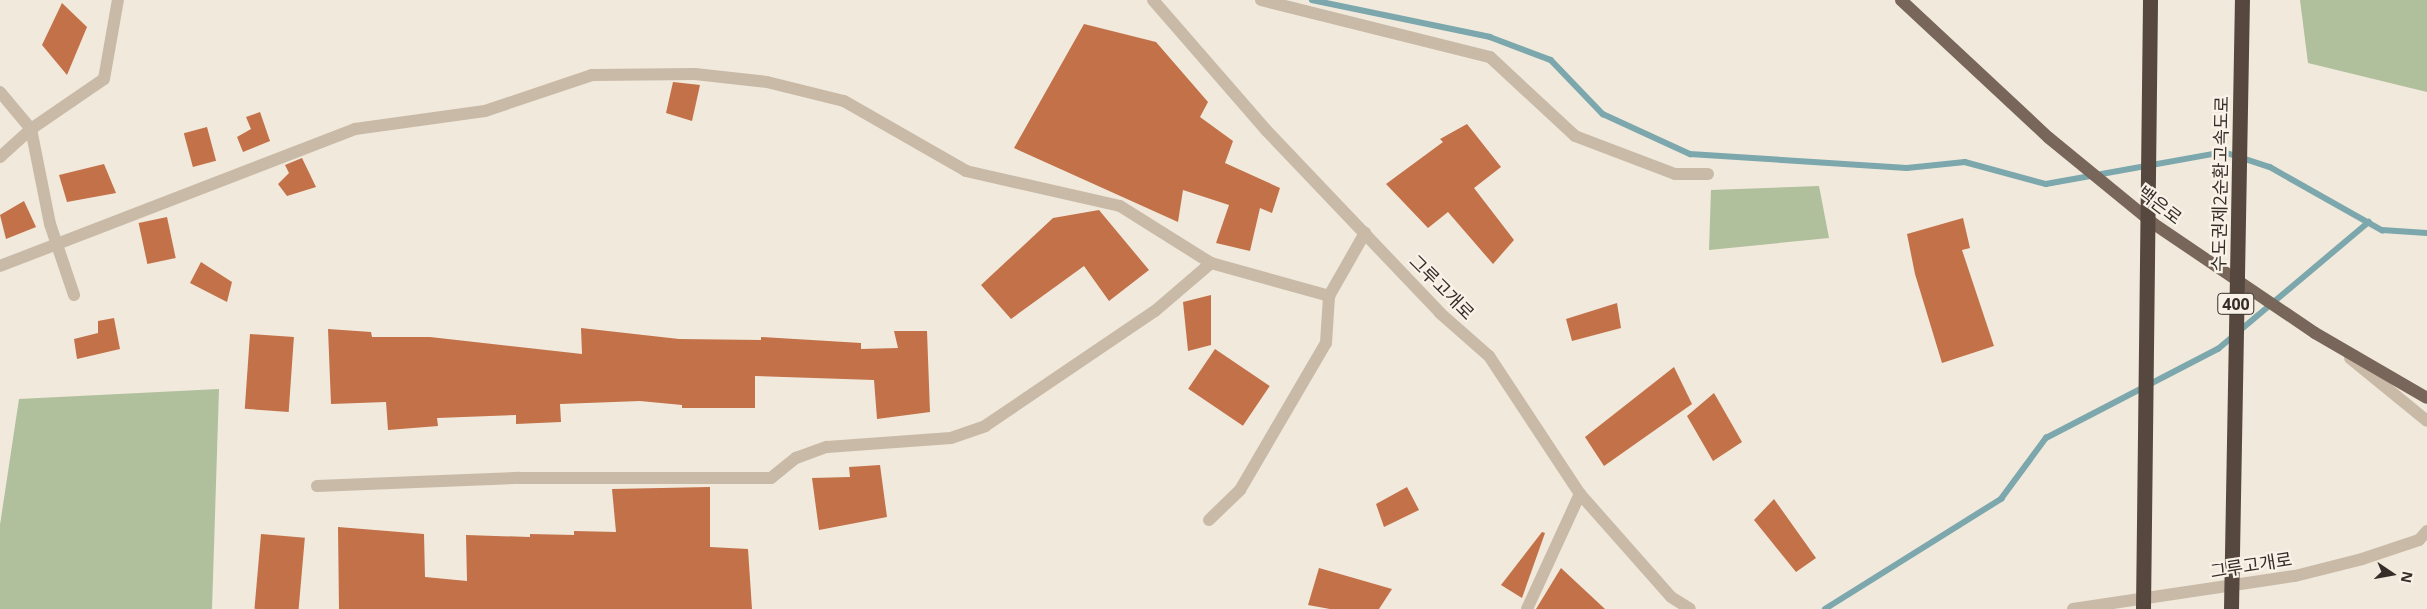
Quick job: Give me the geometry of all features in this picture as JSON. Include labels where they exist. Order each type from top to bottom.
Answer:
[{"type":"highway","points":[[2143,609],[2150,0]]},
{"type":"highway","name":"수도권제2순환고속도로","points":[[2230,609],[2242,0]]},
{"type":"main road","name":"백은로","points":[[1901,0],[2049,138],[2154,224],[2256,295],[2315,333],[2427,398]]},
{"type":"street","points":[[0,157],[31,130],[104,79],[118,0]]},
{"type":"street","points":[[1260,0],[1490,57],[1576,136],[1675,174],[1708,174]]},
{"type":"street","name":"그루고개로","points":[[1156,1],[1266,130],[1440,313],[1489,356],[1580,494],[1670,597],[1690,609]]},
{"type":"street","points":[[0,266],[57,242],[355,129],[485,111],[592,75],[695,74],[767,82],[844,101],[966,171],[1120,206],[1211,263],[1329,296]]},
{"type":"street","points":[[0,92],[31,130],[57,242],[74,295]]},
{"type":"street","points":[[1209,520],[1240,490],[1326,343],[1329,296],[1365,233]]},
{"type":"street","points":[[318,486],[520,478],[771,478],[796,458],[827,447],[951,438],[985,426],[1155,311],[1211,263]]},
{"type":"street","points":[[2335,345],[2427,421]]},
{"type":"street","points":[[1527,609],[1580,494]]},
{"type":"street","name":"그루고개로","points":[[2074,609],[2295,576],[2362,560],[2424,536]]},
{"type":"green space","points":[[2300,0],[2427,0],[2427,92],[2308,63]]},
{"type":"green space","points":[[1819,186],[1829,238],[1709,250],[1711,190]]},
{"type":"green space","points":[[219,389],[212,609],[0,609],[0,525],[19,399]]},
{"type":"building","points":[[62,3],[87,27],[67,75],[42,45]]},
{"type":"building","points":[[1084,24],[1156,42],[1208,102],[1200,117],[1233,141],[1225,163],[1280,188],[1272,213],[1260,208],[1250,251],[1216,243],[1229,205],[1183,190],[1178,222],[1014,148]]},
{"type":"building","points":[[673,82],[700,85],[692,121],[666,113]]},
{"type":"building","points":[[260,112],[270,141],[243,152],[237,137],[251,129],[246,117]]},
{"type":"building","points":[[1467,124],[1501,167],[1474,188],[1514,240],[1493,264],[1448,212],[1428,228],[1386,184],[1443,142],[1440,139]]},
{"type":"building","points":[[207,127],[216,161],[193,167],[184,133]]},
{"type":"building","points":[[302,158],[316,187],[287,196],[278,184],[289,173],[285,165]]},
{"type":"building","points":[[104,164],[116,193],[67,202],[59,175]]},
{"type":"building","points":[[24,201],[36,227],[6,239],[0,215]]},
{"type":"building","points":[[1099,210],[1149,270],[1109,301],[1084,266],[1011,319],[981,285],[1053,218]]},
{"type":"building","points":[[167,217],[176,258],[147,264],[139,223]]},
{"type":"building","points":[[1963,218],[1970,248],[1962,250],[1994,346],[1942,363],[1915,274],[1907,234]]},
{"type":"building","points":[[201,262],[232,282],[227,302],[190,283]]},
{"type":"building","points":[[1211,295],[1211,345],[1188,351],[1183,302]]},
{"type":"building","points":[[1617,303],[1621,328],[1572,341],[1566,319]]},
{"type":"building","points":[[114,318],[120,349],[77,359],[74,339],[98,333],[98,321]]},
{"type":"building","points":[[581,328],[679,339],[761,340],[761,337],[861,343],[861,349],[898,348],[894,331],[927,331],[930,412],[877,419],[874,380],[755,376],[755,408],[682,408],[682,405],[640,401],[560,404],[561,422],[516,424],[516,415],[437,418],[438,426],[388,430],[386,402],[331,404],[328,329],[371,332],[372,337],[430,337],[582,354]]},
{"type":"building","points":[[250,334],[294,337],[289,412],[245,409]]},
{"type":"building","points":[[1215,349],[1270,386],[1243,426],[1188,389]]},
{"type":"building","points":[[1674,367],[1692,404],[1604,466],[1585,437]]},
{"type":"building","points":[[1714,393],[1742,442],[1713,461],[1687,416]]},
{"type":"building","points":[[880,465],[887,517],[819,530],[812,478],[850,477],[849,467]]},
{"type":"building","points":[[710,487],[710,547],[748,549],[752,609],[339,609],[338,527],[424,534],[425,577],[467,581],[466,535],[530,537],[530,534],[574,535],[574,531],[616,532],[612,489]]},
{"type":"building","points":[[1407,487],[1419,510],[1384,527],[1376,504]]},
{"type":"building","points":[[1774,499],[1816,558],[1796,572],[1754,520]]},
{"type":"building","points":[[1542,532],[1545,533],[1522,598],[1501,585]]},
{"type":"building","points":[[261,534],[305,538],[299,609],[254,609]]},
{"type":"building","points":[[1319,568],[1392,589],[1379,609],[1330,609],[1308,605]]},
{"type":"building","points":[[1561,568],[1605,609],[1536,609]]},
{"type":"waterway","points":[[1312,0],[1490,37],[1551,60],[1603,114],[1690,154],[1907,168],[1965,162],[2046,184],[2224,152],[2270,167],[2382,230],[2427,233]]},
{"type":"waterway","points":[[1825,609],[2001,499],[2046,438],[2218,349],[2369,222]]}]
